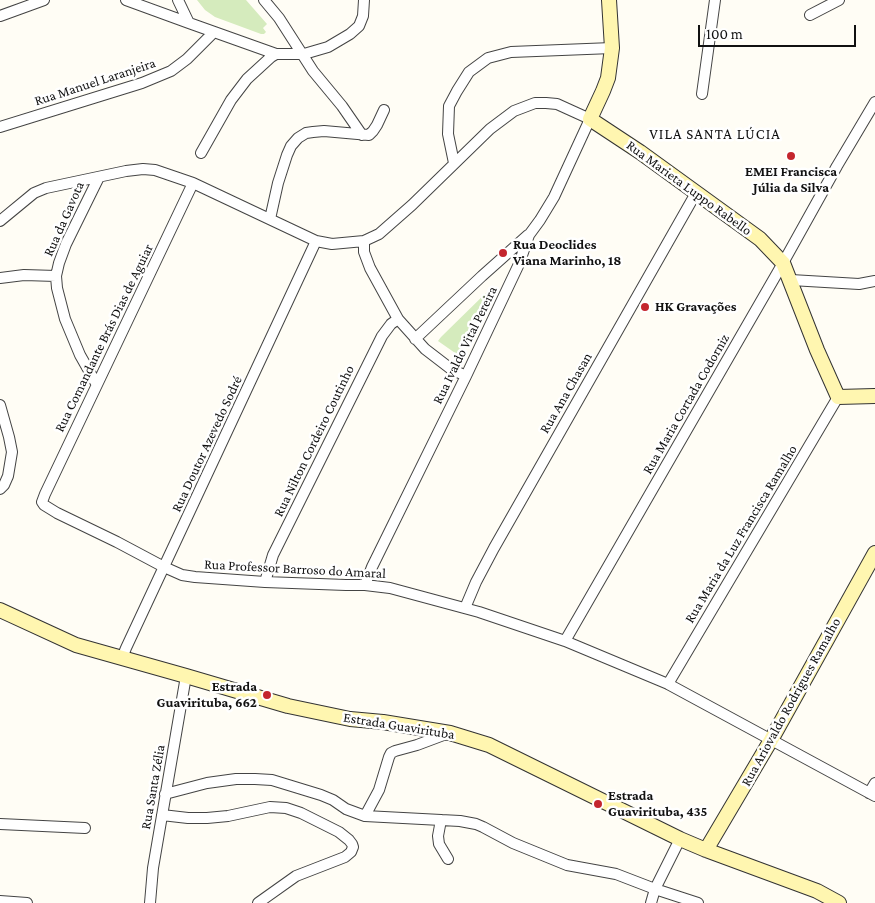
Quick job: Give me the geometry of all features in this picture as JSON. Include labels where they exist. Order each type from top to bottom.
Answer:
[{"type":"street","points":[[0,16],[44,0]]},
{"type":"street","points":[[126,0],[188,24],[276,54],[304,54],[328,47],[350,34],[359,26],[363,16],[364,0]]},
{"type":"street","points":[[178,0],[188,24]]},
{"type":"street","points":[[264,0],[304,54],[313,71],[342,106],[362,135]]},
{"type":"street","points":[[0,222],[34,193],[46,188],[143,169],[155,170],[193,183],[316,241],[332,244],[364,241],[379,234],[412,205],[490,129],[514,111],[535,103],[557,104],[590,119],[608,78],[612,48],[609,0]]},
{"type":"street","points":[[702,94],[716,0]]},
{"type":"street","points":[[810,15],[840,0]]},
{"type":"street","name":"Rua Manuel Laranjeira","points":[[0,127],[142,83],[171,72],[214,32]]},
{"type":"street","points":[[454,163],[448,134],[449,106],[469,72],[488,58],[511,52],[612,48]]},
{"type":"street","points":[[201,154],[232,100],[247,79],[276,54]]},
{"type":"street","name":"Rua Maria Cortada Codorniz","points":[[565,641],[875,102]]},
{"type":"street","points":[[270,219],[278,183],[287,155],[291,146],[298,138],[306,133],[324,131],[369,135],[377,125],[384,110]]},
{"type":"street","name":"Rua Marieta Luppo Rabello","points":[[590,119],[640,152],[760,239],[783,263],[817,350],[838,397]]},
{"type":"street","name":"Rua Ivaldo Vital Pereira","points":[[365,585],[519,264],[529,235],[554,197],[590,119]]},
{"type":"street","name":"Rua da Gavota","points":[[97,385],[80,355],[65,319],[56,276],[66,244],[99,177]]},
{"type":"street","name":"Rua Comandante Brás Dias de Aguiar","points":[[44,505],[42,502],[45,494],[193,183]]},
{"type":"street","name":"Rua Ana Chasan","points":[[465,608],[498,539],[696,193]]},
{"type":"street","points":[[415,339],[529,235]]},
{"type":"street","name":"Rua Doutor Azevedo Sodré","points":[[122,658],[316,241]]},
{"type":"street","points":[[364,241],[364,252],[370,268],[398,318],[425,349],[451,369],[466,376]]},
{"type":"street","points":[[0,278],[24,275],[56,276]]},
{"type":"street","points":[[791,280],[859,284],[875,281]]},
{"type":"street","name":"Rua Nilton Cordeiro Coutinho","points":[[265,582],[273,555],[382,336],[398,318]]},
{"type":"street","points":[[838,397],[875,396]]},
{"type":"street","name":"Rua Maria da Luz Francisca Ramalho","points":[[668,684],[838,397]]},
{"type":"street","points":[[0,405],[10,437],[12,452],[8,476],[0,489]]},
{"type":"street","name":"Rua Professor Barroso do Amaral","points":[[44,505],[182,575],[265,582],[365,585],[390,588],[465,608],[565,641],[668,684],[872,794]]},
{"type":"street","name":"Rua Ariovaldo Rodrigues Ramalho","points":[[706,850],[771,740],[875,553]]},
{"type":"street","name":"Estrada Guavirituba","points":[[0,610],[76,645],[288,706],[350,719],[383,722],[450,733],[489,745],[680,839],[818,891],[839,903]]},
{"type":"street","name":"Rua Santa Zélia","points":[[150,903],[153,868],[186,676]]},
{"type":"street","points":[[365,816],[379,790],[388,757],[391,753],[395,750],[417,745],[450,733]]},
{"type":"street","points":[[165,794],[207,783],[236,779],[255,778],[272,780],[327,797],[346,809],[365,816],[460,821],[476,824],[513,843],[567,865],[616,874],[655,890],[698,903]]},
{"type":"street","points":[[872,794],[875,783]]},
{"type":"street","points":[[162,815],[207,818],[228,816],[270,807],[286,808],[301,813],[339,832],[353,847],[351,852],[345,857],[296,876],[258,903]]},
{"type":"street","points":[[441,820],[438,844],[448,859]]},
{"type":"street","points":[[0,824],[85,828]]},
{"type":"street","points":[[651,903],[655,890],[680,839]]},
{"type":"street","points":[[0,901],[27,903]]},
{"type":"green space","points":[[197,0],[246,0],[267,24],[263,28],[266,32],[261,34],[215,17],[205,10]]},
{"type":"green space","points":[[492,287],[458,355],[438,341],[441,337]]},
{"type":"place","name":"EMEI Francisca Júlia da Silva","points":[[791,156]]},
{"type":"place","name":"Rua Deoclides Viana Marinho, 18","points":[[503,253]]},
{"type":"place","name":"HK Gravações","points":[[645,307]]},
{"type":"place","name":"Estrada Guavirituba, 662","points":[[267,695]]},
{"type":"place","name":"Estrada Guavirituba, 435","points":[[598,804]]},
{"type":"district","name":"VILA SANTA LÚCIA","points":[[715,134]]}]
